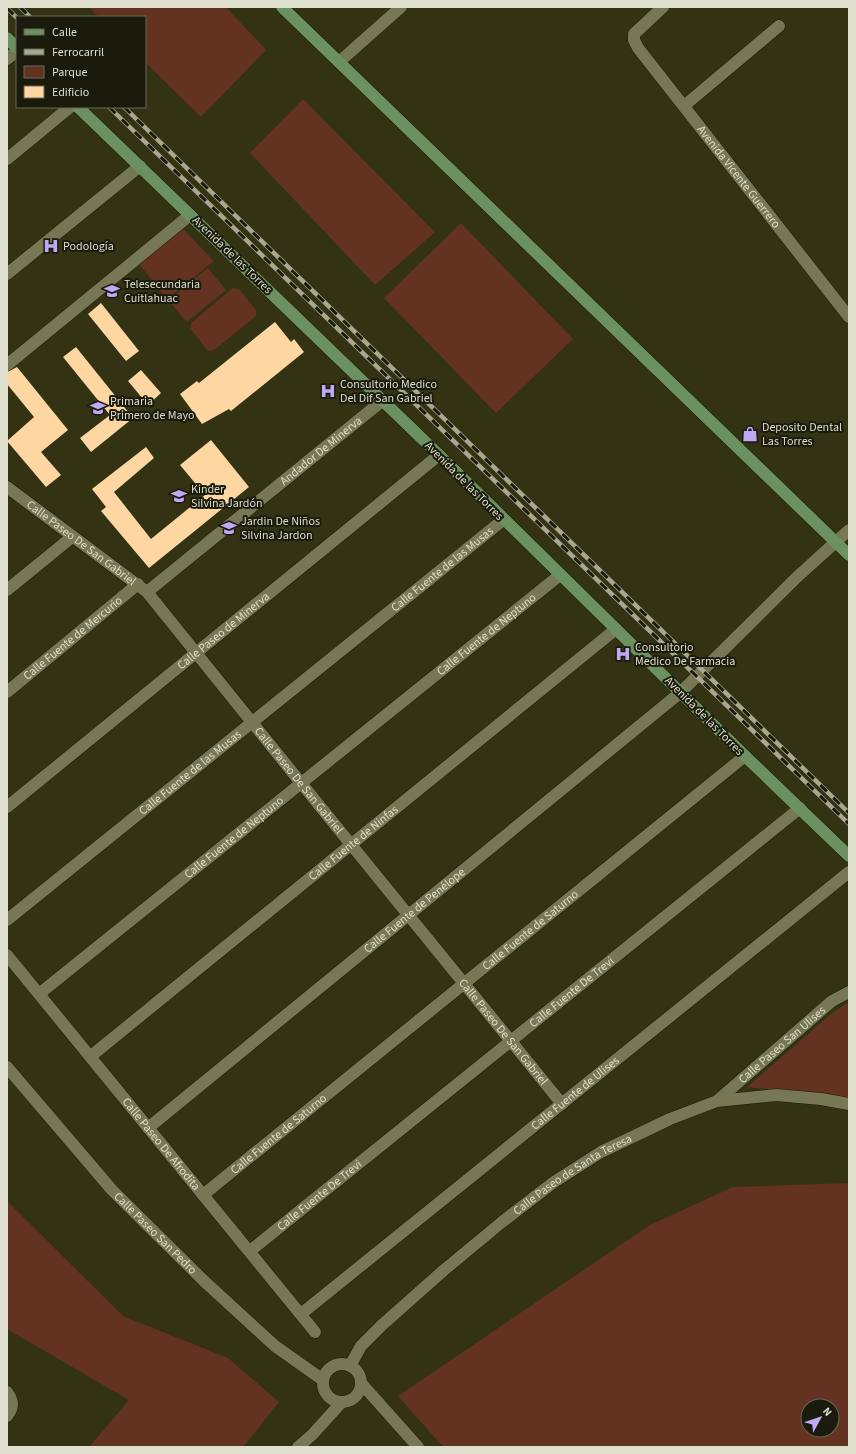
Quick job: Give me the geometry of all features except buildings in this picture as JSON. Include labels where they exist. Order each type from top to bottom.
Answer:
[{"type":"main road","points":[[282,7],[849,555]]},
{"type":"main road","points":[[7,38],[16,47]]},
{"type":"main road","name":"Avenida de las Torres","points":[[79,108],[439,455],[503,520],[849,856]]},
{"type":"street","points":[[339,62],[401,7]]},
{"type":"street","name":"Avenida Vicente Guerrero","points":[[659,8],[634,34],[634,40],[638,48],[849,317]]},
{"type":"street","points":[[684,106],[779,26]]},
{"type":"street","points":[[7,60],[16,52]]},
{"type":"street","points":[[7,159],[69,108]]},
{"type":"street","points":[[7,274],[140,166]]},
{"type":"street","points":[[7,365],[190,215]]},
{"type":"street","name":"Andador De Minerva","points":[[143,588],[382,401]]},
{"type":"street","name":"Calle Paseo de Minerva","points":[[7,807],[439,455]]},
{"type":"street","name":"Calle Paseo De San Gabriel","points":[[7,487],[72,537],[143,588],[197,652],[350,845],[409,915],[562,1104]]},
{"type":"street","name":"Calle Fuente de las Musas","points":[[7,920],[503,520]]},
{"type":"street","name":"Calle Fuente de Penélope","points":[[148,1128],[681,692],[849,530]]},
{"type":"street","points":[[7,590],[72,537]]},
{"type":"street","name":"Calle Fuente de Neptuno","points":[[39,994],[560,575]]},
{"type":"street","name":"Calle Fuente de Mercurio","points":[[7,692],[143,588]]},
{"type":"street","name":"Calle Fuente de Ninfas","points":[[91,1056],[616,629]]},
{"type":"street","name":"Calle Fuente de Saturno","points":[[203,1195],[745,756]]},
{"type":"street","name":"Calle Fuente De Trevi","points":[[250,1251],[800,808]]},
{"type":"street","name":"Calle Fuente de Ulises","points":[[301,1314],[849,872]]},
{"type":"street","name":"Calle Paseo De Afrodita","points":[[7,955],[315,1332]]},
{"type":"street","name":"Calle Paseo San Ulises","points":[[717,1101],[832,1001],[849,992]]},
{"type":"street","name":"Calle Paseo San Pedro","points":[[7,1068],[112,1190],[204,1281],[275,1346],[323,1380]]},
{"type":"street","name":"Calle Paseo de Santa Teresa","points":[[350,1366],[362,1346],[382,1325],[484,1236],[554,1182],[601,1152],[670,1119],[717,1101],[776,1095],[821,1099],[849,1104]]},
{"type":"street","points":[[341,1403],[328,1397],[325,1392],[323,1380],[326,1372],[331,1367],[344,1364],[350,1366],[356,1371],[361,1383],[418,1447]]},
{"type":"street","points":[[298,1447],[312,1435],[341,1403],[353,1399],[358,1394],[361,1383]]},
{"type":"street","points":[[7,1416],[11,1412],[9,1395]]},
{"type":"green space","points":[[89,7],[226,7],[266,50],[201,117],[146,63],[146,16],[98,16]]},
{"type":"green space","points":[[303,99],[435,232],[375,285],[250,153]]},
{"type":"green space","points":[[461,223],[573,339],[496,413],[384,298]]},
{"type":"green space","points":[[183,229],[214,261],[167,299],[139,264]]},
{"type":"green space","points":[[208,268],[226,290],[187,322],[168,300]]},
{"type":"green space","points":[[233,288],[239,289],[256,310],[256,316],[214,350],[208,351],[190,328],[192,322]]},
{"type":"green space","points":[[845,1004],[849,1004],[849,1100],[818,1094],[747,1087],[831,1014]]},
{"type":"green space","points":[[849,1183],[849,1447],[443,1447],[398,1396],[650,1225],[733,1187]]},
{"type":"green space","points":[[7,1201],[123,1316],[228,1358],[279,1402],[243,1447],[89,1447],[129,1400],[7,1329]]},
{"type":"railway","points":[[20,7],[29,16]]},
{"type":"railway","points":[[7,8],[16,17]]},
{"type":"railway","points":[[110,108],[849,824]]},
{"type":"railway","points":[[125,108],[849,813]]},
{"type":"place","name":"Podología","points":[[51,246]]},
{"type":"place","name":"Telesecundaria Cuitlahuac","points":[[112,291]]},
{"type":"place","name":"Consultorio Medico Del Dif San Gabriel","points":[[328,391]]},
{"type":"place","name":"Primaria Primero de Mayo","points":[[98,408]]},
{"type":"place","name":"Deposito Dental Las Torres","points":[[750,434]]},
{"type":"place","name":"Kinder Silvina Jardón","points":[[179,496]]},
{"type":"place","name":"Jardin De Niños Silvina Jardon","points":[[229,528]]},
{"type":"place","name":"Consultorio Medico De Farmacia","points":[[623,654]]}]
